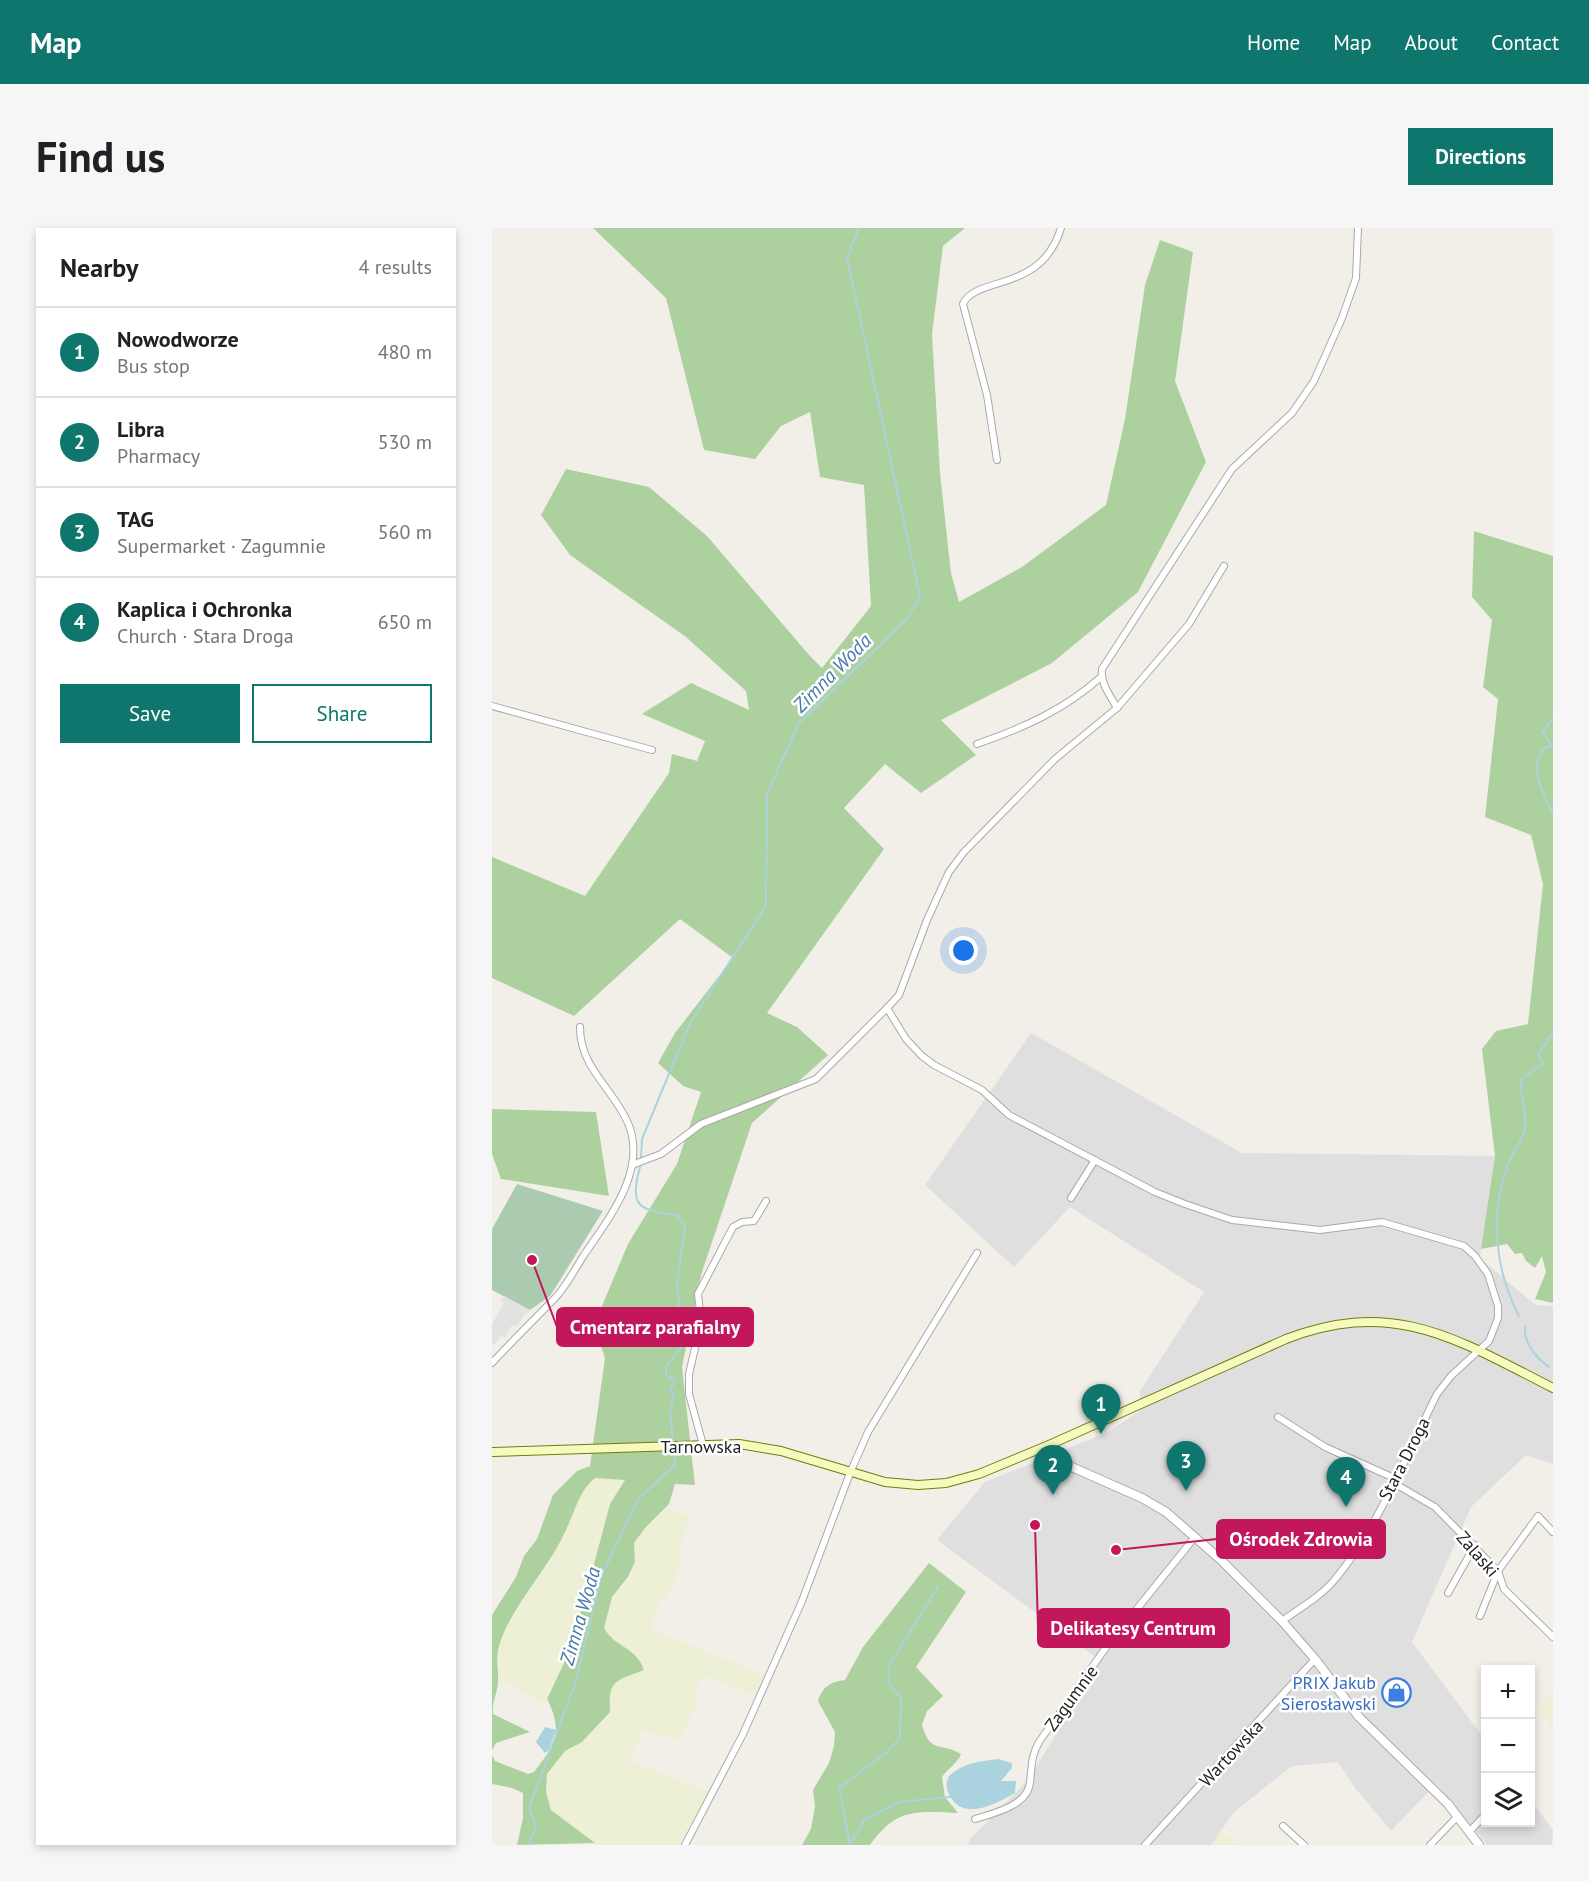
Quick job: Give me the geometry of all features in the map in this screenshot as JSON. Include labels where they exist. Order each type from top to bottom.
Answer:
[{"type":"main road","name":"Tarnowska","points":[[492,1452],[703,1445],[767,1447],[850,1473],[905,1484],[957,1481],[1049,1445],[1286,1339],[1339,1323],[1384,1322],[1418,1327],[1443,1334],[1553,1388]]},
{"type":"street","points":[[998,460],[987,395],[963,304],[972,294],[1015,279],[1035,268],[1049,254],[1061,228]]},
{"type":"street","points":[[1117,708],[1101,676],[1102,669],[1232,469],[1292,413],[1314,381],[1342,318],[1356,278],[1358,228]]},
{"type":"street","points":[[632,1165],[661,1154],[701,1124],[816,1078],[837,1060],[864,1028],[899,994],[927,920],[949,872],[964,852],[1055,759],[1117,708],[1189,624],[1224,566]]},
{"type":"street","points":[[977,744],[1022,728],[1064,706],[1101,676]]},
{"type":"street","points":[[492,706],[652,750]]},
{"type":"street","name":"Stara Droga","points":[[887,1008],[913,1048],[934,1065],[977,1086],[1009,1116],[1155,1192],[1232,1220],[1320,1230],[1382,1222],[1404,1226],[1464,1246],[1485,1269],[1498,1306],[1495,1327],[1489,1341],[1450,1376],[1437,1394],[1371,1524],[1335,1580],[1282,1621]]},
{"type":"street","points":[[492,1363],[557,1296],[624,1194],[632,1165],[634,1145],[628,1124],[614,1096],[584,1056],[580,1044],[580,1027]]},
{"type":"street","points":[[1071,1198],[1095,1160]]},
{"type":"street","points":[[703,1445],[689,1394],[689,1374],[700,1322],[698,1294],[733,1227],[742,1222],[754,1221],[766,1201]]},
{"type":"street","points":[[685,1845],[743,1734],[784,1642],[850,1473],[878,1416],[977,1253]]},
{"type":"street","name":"Zalaski","points":[[1278,1417],[1325,1447],[1393,1480],[1435,1507],[1475,1545],[1498,1571],[1504,1588],[1553,1637]]},
{"type":"street","points":[[1049,1445],[1060,1460],[1142,1498],[1166,1512],[1195,1538],[1282,1621],[1372,1731],[1429,1784],[1458,1816],[1479,1845]]},
{"type":"street","points":[[1480,1616],[1498,1571],[1538,1516],[1553,1532]]},
{"type":"street","name":"Zagumnie","points":[[975,1819],[997,1813],[1017,1803],[1024,1795],[1030,1785],[1032,1755],[1040,1742],[1107,1647],[1195,1538]]},
{"type":"street","points":[[1448,1593],[1475,1545]]},
{"type":"street","name":"Wartowska","points":[[1145,1845],[1315,1659]]},
{"type":"street","points":[[1430,1845],[1458,1816]]},
{"type":"street","points":[[1470,1831],[1481,1819]]},
{"type":"street","points":[[1284,1826],[1304,1845]]},
{"type":"shaded area","points":[[1031,1033],[1242,1153],[1495,1156],[1480,1258],[1535,1305],[1553,1306],[1553,1464],[1526,1455],[1471,1507],[1412,1642],[1481,1735],[1481,1827],[1535,1827],[1535,1805],[1553,1830],[1552,1845],[1487,1845],[1436,1784],[1391,1831],[1355,1788],[1338,1762],[1292,1766],[1234,1812],[1211,1845],[968,1845],[970,1839],[1028,1780],[1098,1666],[1094,1656],[937,1540],[985,1482],[1108,1432],[1140,1411],[1140,1391],[1204,1292],[1070,1207],[1014,1267],[925,1185]]},
{"type":"shaded area","points":[[504,1296],[530,1310],[528,1314],[525,1313],[517,1327],[512,1325],[505,1338],[500,1336],[495,1345],[492,1344],[492,1324],[504,1303],[501,1301]]},
{"type":"green space","points":[[593,228],[965,228],[943,246],[932,334],[940,473],[951,573],[959,602],[1022,567],[1106,505],[1125,419],[1145,285],[1160,240],[1193,252],[1175,381],[1206,462],[1138,592],[1052,663],[941,720],[976,755],[921,793],[885,764],[844,808],[884,849],[767,1013],[797,1027],[828,1055],[752,1123],[701,1275],[682,1367],[695,1485],[675,1484],[669,1504],[645,1528],[634,1543],[635,1562],[628,1577],[612,1597],[604,1628],[614,1640],[636,1656],[644,1670],[620,1679],[612,1687],[610,1712],[582,1742],[565,1751],[547,1774],[546,1792],[551,1810],[595,1843],[517,1845],[523,1818],[523,1793],[492,1784],[492,1755],[495,1761],[528,1774],[534,1772],[552,1746],[556,1729],[547,1699],[564,1663],[582,1609],[610,1504],[625,1480],[595,1478],[590,1483],[581,1495],[559,1545],[512,1616],[498,1651],[498,1683],[493,1714],[530,1732],[496,1743],[492,1750],[492,1615],[516,1577],[524,1556],[537,1539],[553,1495],[577,1471],[590,1466],[605,1358],[594,1325],[628,1244],[677,1164],[701,1092],[683,1086],[658,1063],[675,1033],[733,958],[680,919],[574,1016],[492,978],[492,857],[585,896],[669,773],[672,754],[697,761],[705,741],[642,714],[691,683],[749,710],[746,691],[686,637],[570,555],[541,515],[566,469],[649,487],[707,536],[822,668],[871,606],[864,485],[820,477],[810,412],[781,426],[755,459],[704,450],[666,298]]},
{"type":"green space","points":[[1474,531],[1553,556],[1553,1303],[1535,1299],[1546,1272],[1542,1256],[1535,1268],[1526,1261],[1522,1253],[1515,1254],[1507,1244],[1481,1249],[1495,1156],[1482,1049],[1496,1031],[1528,1024],[1543,884],[1531,835],[1485,817],[1498,699],[1483,687],[1492,620],[1472,597]]},
{"type":"green space","points":[[492,1109],[596,1112],[609,1196],[501,1179],[492,1154]]},
{"type":"green space","points":[[517,1184],[603,1211],[550,1296],[530,1310],[492,1290],[492,1229]]},
{"type":"green space","points":[[595,1478],[626,1480],[610,1504],[582,1609],[564,1663],[544,1703],[498,1679],[495,1666],[499,1645],[514,1615],[550,1561],[584,1487]]},
{"type":"green space","points":[[666,1507],[690,1517],[677,1555],[684,1558],[667,1599],[661,1597],[651,1629],[765,1675],[755,1695],[702,1675],[695,1696],[699,1699],[678,1741],[644,1730],[630,1761],[709,1792],[682,1845],[594,1845],[551,1811],[546,1792],[547,1774],[565,1751],[583,1741],[610,1712],[609,1691],[615,1682],[625,1647],[610,1639],[604,1628],[612,1597],[631,1576],[635,1562],[634,1543]]},
{"type":"green space","points":[[929,1563],[966,1592],[916,1667],[943,1696],[927,1711],[922,1725],[925,1734],[933,1744],[961,1754],[942,1777],[945,1797],[958,1813],[908,1814],[889,1824],[870,1845],[802,1845],[811,1829],[815,1806],[813,1790],[829,1763],[834,1746],[835,1732],[818,1701],[820,1696],[828,1686],[845,1680],[863,1647]]},
{"type":"green space","points":[[1553,1691],[1553,1728],[1538,1709]]},
{"type":"green space","points":[[1221,1831],[1240,1845],[1211,1845]]},
{"type":"water","points":[[545,1727],[556,1730],[549,1750],[545,1753],[536,1742]]},
{"type":"water","points":[[998,1759],[1012,1763],[1012,1768],[1001,1781],[1016,1781],[1015,1793],[982,1808],[973,1809],[957,1805],[947,1790],[949,1776],[966,1765]]},
{"type":"waterway","name":"Zimna Woda","points":[[641,1158],[642,1139],[690,1023],[766,906],[767,794],[799,723],[907,619],[920,596],[847,258],[859,228]]},
{"type":"waterway","points":[[1553,718],[1543,732],[1552,746],[1543,748],[1537,765],[1539,781],[1553,813]]},
{"type":"waterway","points":[[1519,1316],[1504,1280],[1500,1261],[1497,1241],[1498,1202],[1508,1165],[1523,1136],[1525,1126],[1521,1092],[1522,1078],[1543,1064],[1538,1054],[1553,1033]]},
{"type":"waterway","name":"Zimna Woda","points":[[640,1167],[636,1191],[640,1204],[654,1211],[677,1215],[685,1226],[677,1285],[683,1338],[681,1348],[666,1367],[666,1375],[675,1380],[670,1390],[674,1396],[670,1409],[673,1442]]},
{"type":"waterway","points":[[1525,1326],[1526,1338],[1531,1349],[1549,1367]]},
{"type":"waterway","name":"Zimna Woda","points":[[529,1845],[536,1826],[529,1808],[576,1681],[601,1577],[638,1499],[675,1465],[674,1448]]},
{"type":"waterway","points":[[850,1845],[839,1788],[887,1752],[900,1738],[901,1698],[888,1683],[890,1664],[938,1587]]},
{"type":"waterway","points":[[851,1843],[864,1820],[899,1802],[950,1797]]},
{"type":"place","name":"Cmentarz parafialny","points":[[532,1260]]},
{"type":"place","name":"Nowodworze","points":[[1101,1434]]},
{"type":"place","name":"TAG","points":[[1186,1491]]},
{"type":"place","name":"Libra","points":[[1053,1495]]},
{"type":"place","name":"Kaplica i Ochronka","points":[[1346,1507]]},
{"type":"place","name":"Delikatesy Centrum","points":[[1035,1525]]},
{"type":"place","name":"Ośrodek Zdrowia","points":[[1116,1550]]},
{"type":"place","name":"PRIX Jakub Sierosławski","points":[[1397,1692]]}]
